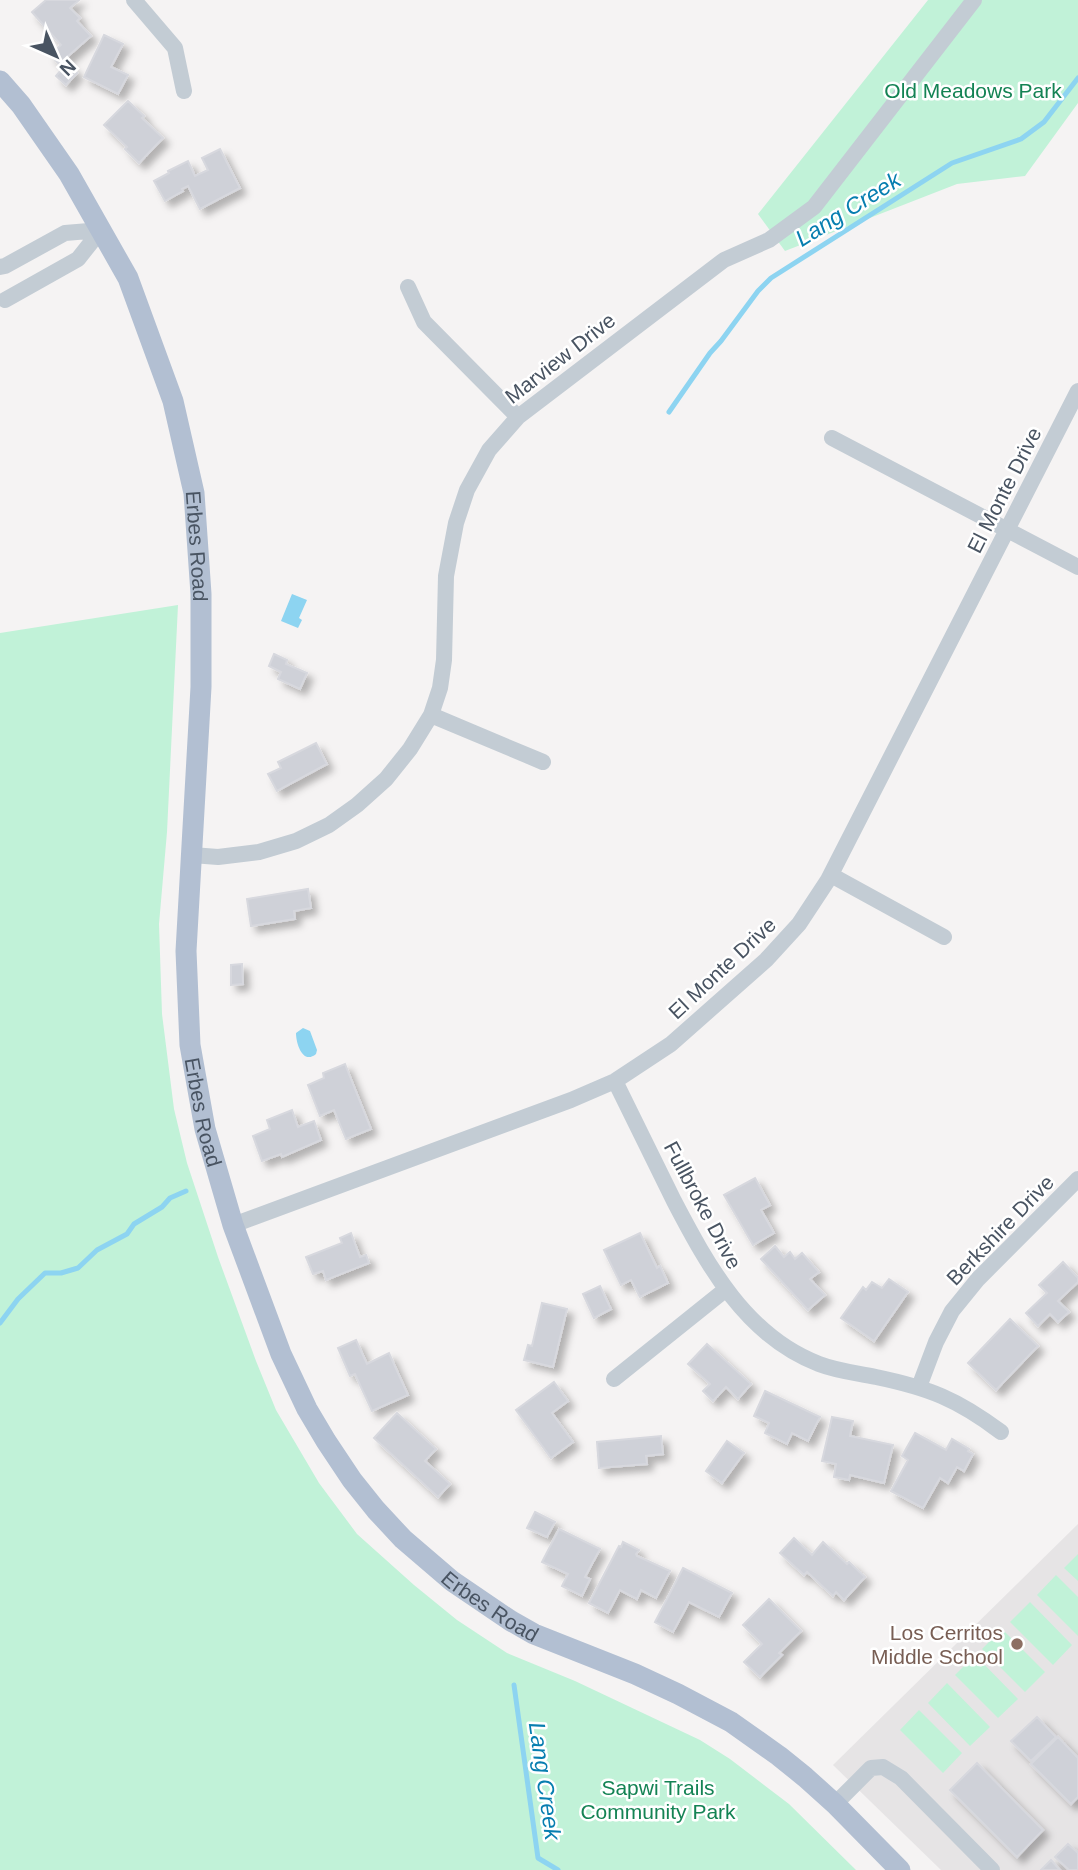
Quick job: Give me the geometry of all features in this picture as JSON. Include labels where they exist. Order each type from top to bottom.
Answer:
[{"type":"main road","name":"Erbes Road","points":[[0,81],[69,174],[128,278],[173,401],[194,493],[201,594],[201,687],[186,951],[190,1045],[205,1129],[233,1225],[281,1354],[307,1409],[352,1480],[376,1510],[404,1539],[453,1581],[534,1634],[646,1679],[731,1722],[779,1756],[835,1804],[900,1870]]},
{"type":"street","points":[[134,0],[175,48],[184,90]]},
{"type":"street","name":"Marview Drive","points":[[192,855],[218,857],[259,852],[296,841],[329,825],[386,779],[410,750],[431,715],[440,688],[444,660],[446,576],[456,523],[467,490],[489,450],[518,417],[724,260],[769,240],[814,207],[974,0]]},
{"type":"street","points":[[0,267],[65,233],[101,230]]},
{"type":"street","points":[[5,300],[79,259],[101,230]]},
{"type":"street","points":[[408,287],[424,322],[518,417]]},
{"type":"street","name":"El Monte Drive","points":[[233,1225],[615,1081],[671,1044],[766,960],[799,925],[831,875],[1078,391]]},
{"type":"street","points":[[832,438],[1078,567]]},
{"type":"street","points":[[431,715],[543,762]]},
{"type":"street","points":[[831,875],[944,937]]},
{"type":"street","name":"Fullbroke Drive","points":[[615,1081],[701,1253],[725,1290],[765,1332],[800,1356],[821,1365],[919,1387],[945,1397],[964,1406],[1001,1432]]},
{"type":"street","name":"Berkshire Drive","points":[[919,1387],[936,1342],[952,1311],[978,1279],[1078,1179]]},
{"type":"street","points":[[614,1378],[725,1290]]},
{"type":"street","points":[[835,1804],[871,1768],[883,1767],[901,1778],[992,1870]]},
{"type":"shaded area","name":"Los Cerritos Middle School","points":[[1078,1524],[1078,1870],[941,1870],[833,1765]]},
{"type":"green space","name":"Old Meadows Park","points":[[928,0],[1078,0],[1078,103],[1025,176],[957,184],[785,251],[758,214]]},
{"type":"green space","name":"Sapwi Trails Community Park","points":[[178,605],[167,832],[159,924],[162,1014],[174,1109],[187,1163],[218,1257],[276,1410],[319,1483],[357,1534],[457,1620],[507,1653],[575,1681],[700,1740],[789,1804],[856,1870],[0,1870],[0,633]]},
{"type":"green space","points":[[1078,1554],[1078,1581],[1064,1568]]},
{"type":"green space","points":[[1056,1575],[1078,1597],[1078,1636],[1037,1595]]},
{"type":"green space","points":[[1030,1602],[1072,1645],[1053,1665],[1010,1622]]},
{"type":"green space","points":[[1002,1629],[1045,1672],[1025,1692],[982,1649]]},
{"type":"green space","points":[[975,1655],[1018,1699],[998,1718],[955,1675]]},
{"type":"green space","points":[[947,1683],[990,1727],[970,1746],[928,1703]]},
{"type":"green space","points":[[919,1710],[962,1753],[943,1773],[900,1730]]},
{"type":"water","points":[[292,594],[307,600],[299,618],[302,620],[298,628],[281,621]]},
{"type":"water","points":[[303,1028],[310,1031],[317,1050],[311,1057],[301,1052],[297,1042],[296,1033]]},
{"type":"building","points":[[46,0],[79,0],[70,8],[80,18],[77,21],[91,36],[59,64],[50,54],[61,45],[32,12]]},
{"type":"building","points":[[104,35],[123,44],[111,67],[128,75],[118,94],[84,77]]},
{"type":"building","points":[[67,63],[77,73],[66,85],[56,76]]},
{"type":"building","points":[[128,101],[163,138],[139,163],[104,125]]},
{"type":"building","points":[[220,149],[240,188],[200,209],[188,186],[165,201],[154,181],[188,161],[195,176],[208,170],[202,158]]},
{"type":"building","points":[[274,654],[287,660],[286,664],[307,673],[300,689],[278,679],[281,672],[269,666]]},
{"type":"building","points":[[316,743],[327,764],[277,791],[268,774],[281,768],[278,762]]},
{"type":"building","points":[[308,889],[311,908],[294,911],[295,919],[251,926],[247,899]]},
{"type":"building","points":[[242,964],[243,984],[231,985],[231,965]]},
{"type":"building","points":[[345,1064],[371,1129],[346,1139],[334,1110],[320,1116],[308,1085],[324,1078],[323,1073]]},
{"type":"building","points":[[292,1110],[298,1127],[314,1121],[321,1140],[282,1157],[281,1154],[262,1161],[253,1136],[270,1129],[267,1120]]},
{"type":"building","points":[[755,1178],[770,1205],[761,1210],[774,1233],[753,1245],[724,1195]]},
{"type":"building","points":[[351,1233],[360,1257],[366,1255],[369,1263],[326,1280],[323,1271],[313,1274],[306,1257],[342,1243],[340,1238]]},
{"type":"building","points":[[640,1233],[657,1268],[660,1266],[668,1283],[640,1297],[631,1280],[621,1285],[604,1250]]},
{"type":"building","points":[[775,1246],[784,1257],[790,1252],[795,1259],[802,1253],[819,1272],[810,1279],[825,1295],[808,1310],[761,1259]]},
{"type":"building","points":[[1063,1262],[1078,1278],[1078,1282],[1058,1301],[1069,1312],[1058,1322],[1050,1314],[1038,1326],[1026,1313],[1047,1293],[1039,1285]]},
{"type":"building","points":[[889,1279],[908,1292],[874,1341],[841,1318],[863,1287],[866,1290],[872,1282],[882,1288]]},
{"type":"building","points":[[600,1286],[611,1309],[594,1318],[583,1294]]},
{"type":"building","points":[[542,1303],[567,1309],[553,1367],[524,1360],[528,1345],[532,1346]]},
{"type":"building","points":[[1010,1319],[1038,1346],[996,1390],[968,1363]]},
{"type":"building","points":[[356,1340],[367,1364],[389,1353],[408,1395],[372,1411],[355,1374],[350,1376],[338,1348]]},
{"type":"building","points":[[707,1344],[751,1384],[738,1399],[726,1387],[713,1401],[703,1391],[710,1384],[688,1364]]},
{"type":"building","points":[[554,1382],[568,1401],[552,1413],[573,1442],[551,1458],[516,1410]]},
{"type":"building","points":[[765,1391],[820,1417],[808,1441],[792,1433],[787,1444],[765,1433],[769,1423],[754,1416]]},
{"type":"building","points":[[397,1413],[436,1449],[425,1461],[450,1484],[438,1497],[374,1438]]},
{"type":"building","points":[[832,1417],[853,1421],[850,1436],[893,1445],[884,1483],[850,1475],[849,1480],[834,1477],[836,1464],[822,1461]]},
{"type":"building","points":[[915,1433],[946,1450],[952,1439],[973,1454],[964,1471],[957,1467],[948,1483],[940,1478],[923,1508],[891,1491],[908,1460],[902,1456]]},
{"type":"building","points":[[661,1436],[663,1454],[646,1456],[647,1464],[599,1468],[597,1442]]},
{"type":"building","points":[[727,1441],[744,1453],[722,1483],[706,1471]]},
{"type":"building","points":[[535,1512],[555,1522],[547,1537],[527,1528]]},
{"type":"building","points":[[559,1529],[600,1549],[585,1577],[590,1579],[582,1596],[562,1586],[568,1574],[542,1562]]},
{"type":"building","points":[[794,1538],[812,1555],[823,1542],[865,1577],[844,1600],[836,1592],[833,1596],[807,1572],[804,1575],[780,1553]]},
{"type":"building","points":[[623,1542],[639,1550],[637,1556],[670,1571],[656,1598],[641,1590],[637,1599],[620,1590],[608,1613],[589,1603]]},
{"type":"building","points":[[683,1568],[732,1593],[719,1617],[689,1602],[673,1632],[655,1622]]},
{"type":"building","points":[[769,1599],[801,1631],[760,1677],[744,1662],[762,1644],[743,1625]]},
{"type":"building","points":[[1037,1717],[1056,1737],[1031,1761],[1011,1741]]},
{"type":"building","points":[[1058,1737],[1078,1758],[1078,1797],[1071,1804],[1031,1764]]},
{"type":"building","points":[[977,1763],[1043,1830],[1017,1857],[950,1790]]},
{"type":"building","points":[[1068,1844],[1078,1853],[1078,1870],[1069,1870],[1055,1857]]},
{"type":"building","points":[[1051,1860],[1060,1870],[1041,1870]]},
{"type":"waterway","name":"Lang Creek","points":[[669,412],[710,353],[771,278],[952,163],[1021,139],[1044,122],[1078,78]]},
{"type":"waterway","points":[[0,1323],[18,1299],[45,1273],[61,1273],[78,1268],[97,1250],[127,1234],[134,1224],[162,1207],[170,1198],[186,1191]]},
{"type":"waterway","name":"Lang Creek","points":[[514,1685],[538,1858],[558,1870]]},
{"type":"place","name":"Los Cerritos Middle School","points":[[1017,1644]]}]
